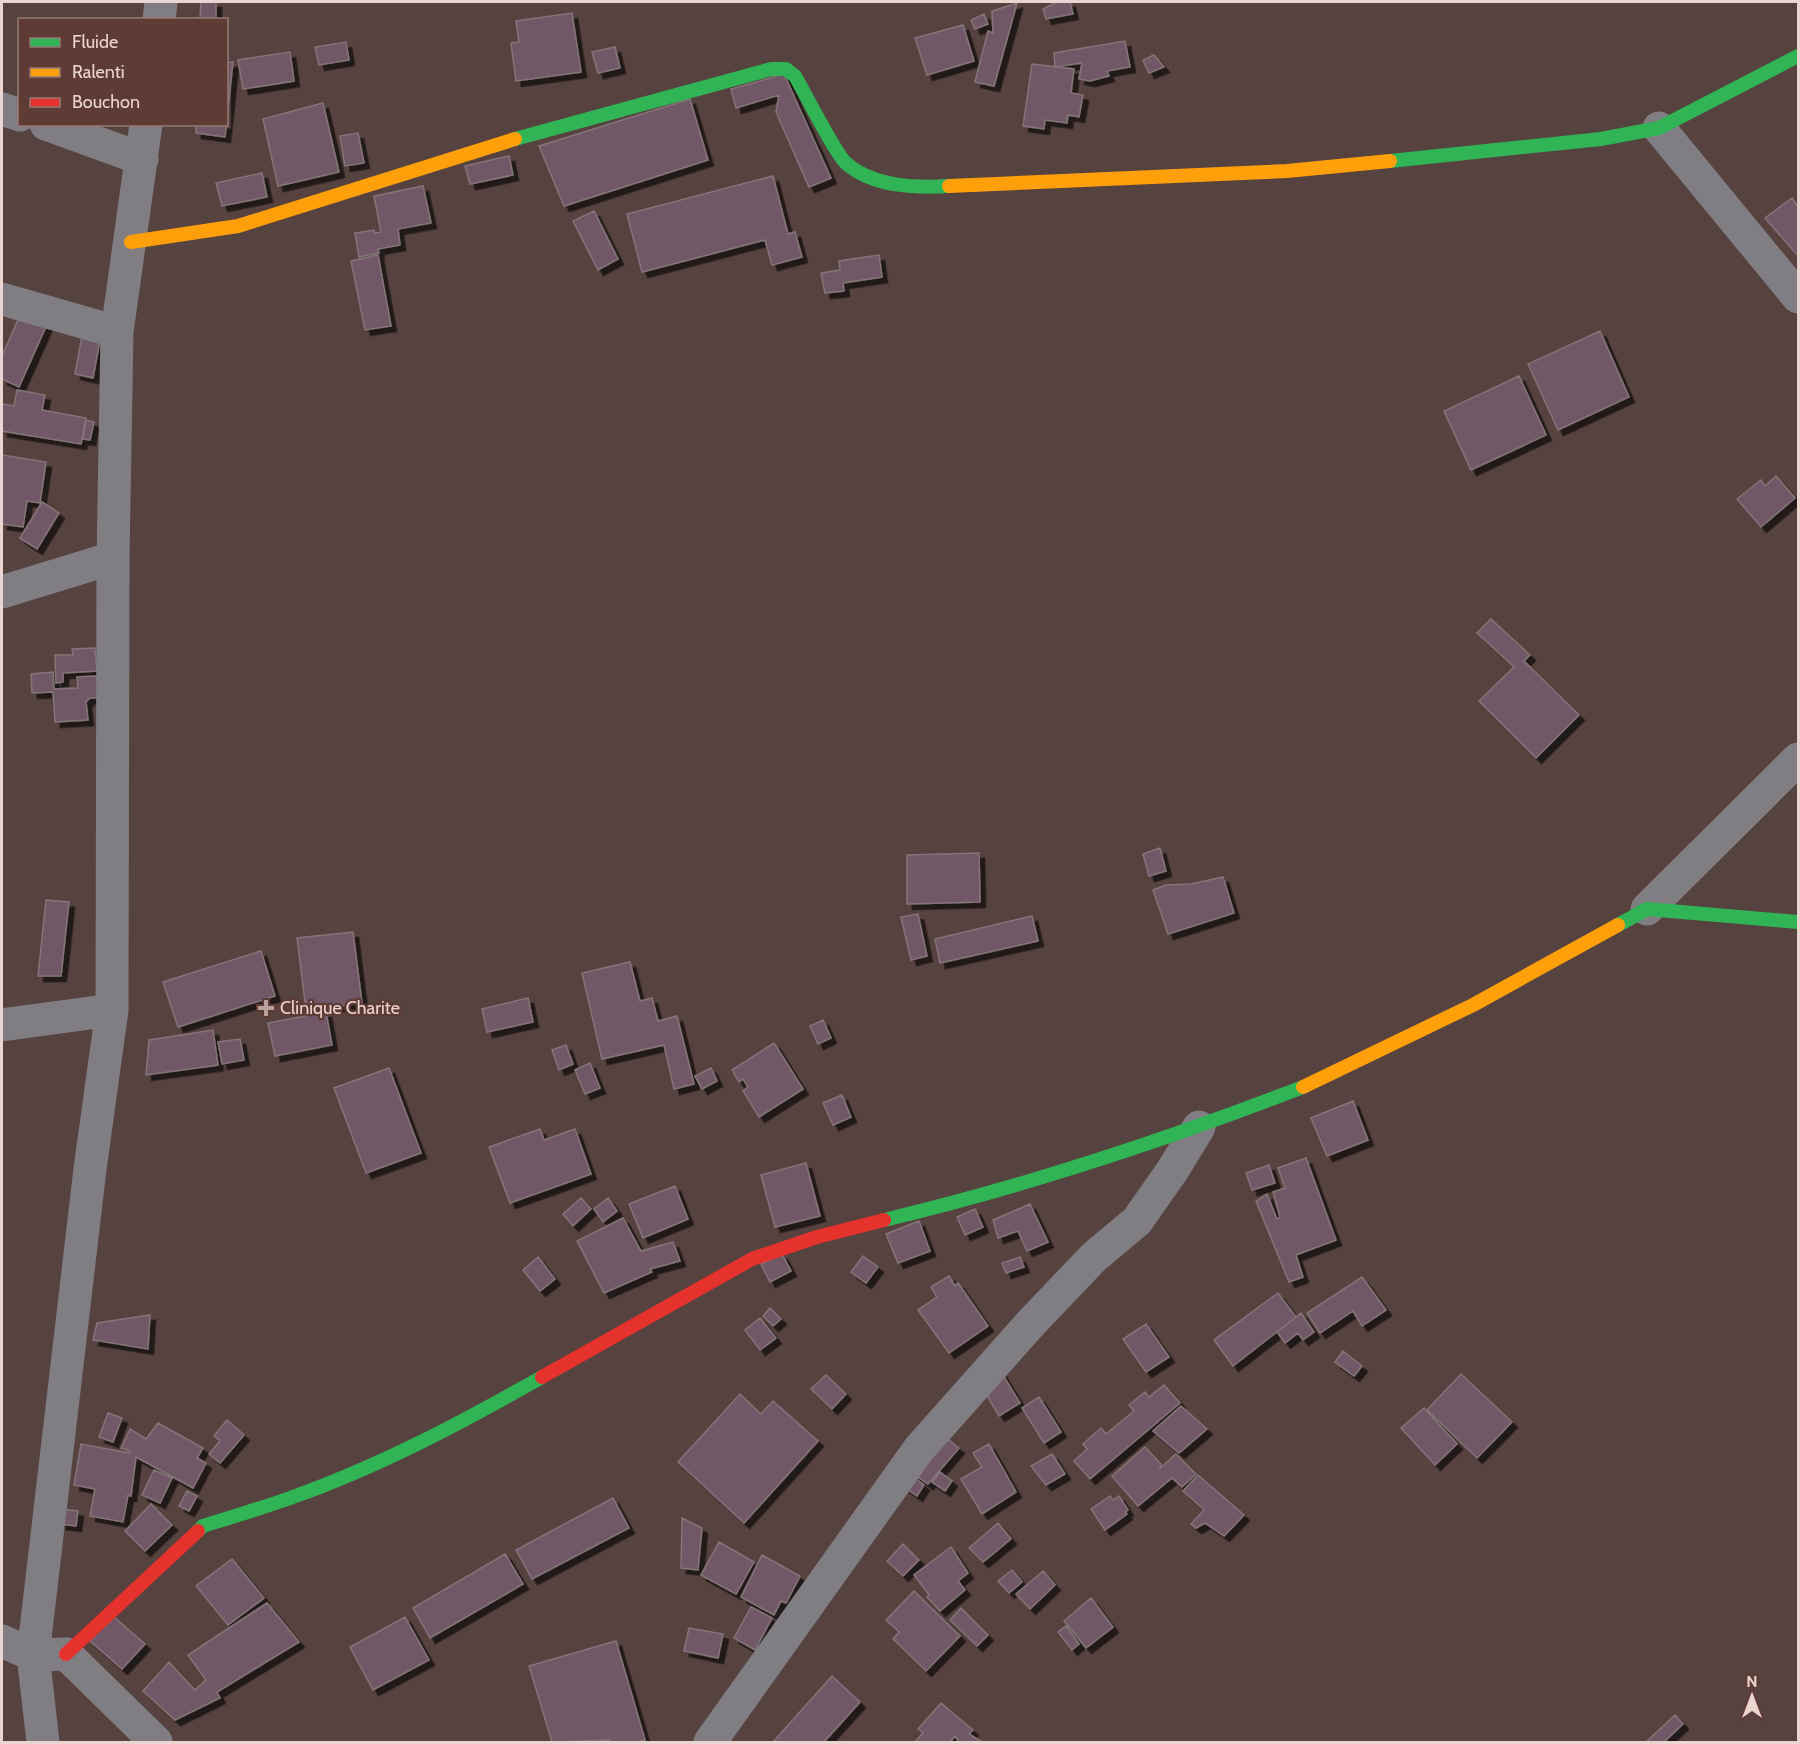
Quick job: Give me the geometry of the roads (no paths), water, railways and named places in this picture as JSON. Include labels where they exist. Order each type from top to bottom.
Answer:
[{"type":"street","points":[[159,18],[161,2]]},
{"type":"street","points":[[131,242],[238,225],[488,147],[771,69],[786,69],[795,76],[846,164],[880,181],[914,188],[1287,171],[1601,139],[1659,128],[1798,56]]},
{"type":"street","points":[[2,109],[18,114]]},
{"type":"street","points":[[51,126],[142,159]]},
{"type":"street","points":[[43,1743],[33,1655],[88,1181],[112,1010],[113,558],[117,332],[146,126]]},
{"type":"street","points":[[1659,128],[1798,297]]},
{"type":"street","points":[[2,299],[117,332]]},
{"type":"street","points":[[2,591],[113,558]]},
{"type":"street","points":[[2,1641],[33,1655],[66,1654],[159,1564],[203,1526],[291,1498],[387,1457],[489,1407],[752,1259],[817,1237],[976,1198],[1199,1127],[1321,1080],[1473,1005],[1647,909],[1798,759]]},
{"type":"street","points":[[1647,909],[1798,922]]},
{"type":"street","points":[[2,1026],[112,1010]]},
{"type":"street","points":[[710,1743],[919,1449],[1094,1257],[1137,1221],[1172,1172],[1199,1127]]},
{"type":"street","points":[[66,1654],[156,1743]]},
{"type":"place","name":"Clinique Charite","points":[[266,1008]]}]
